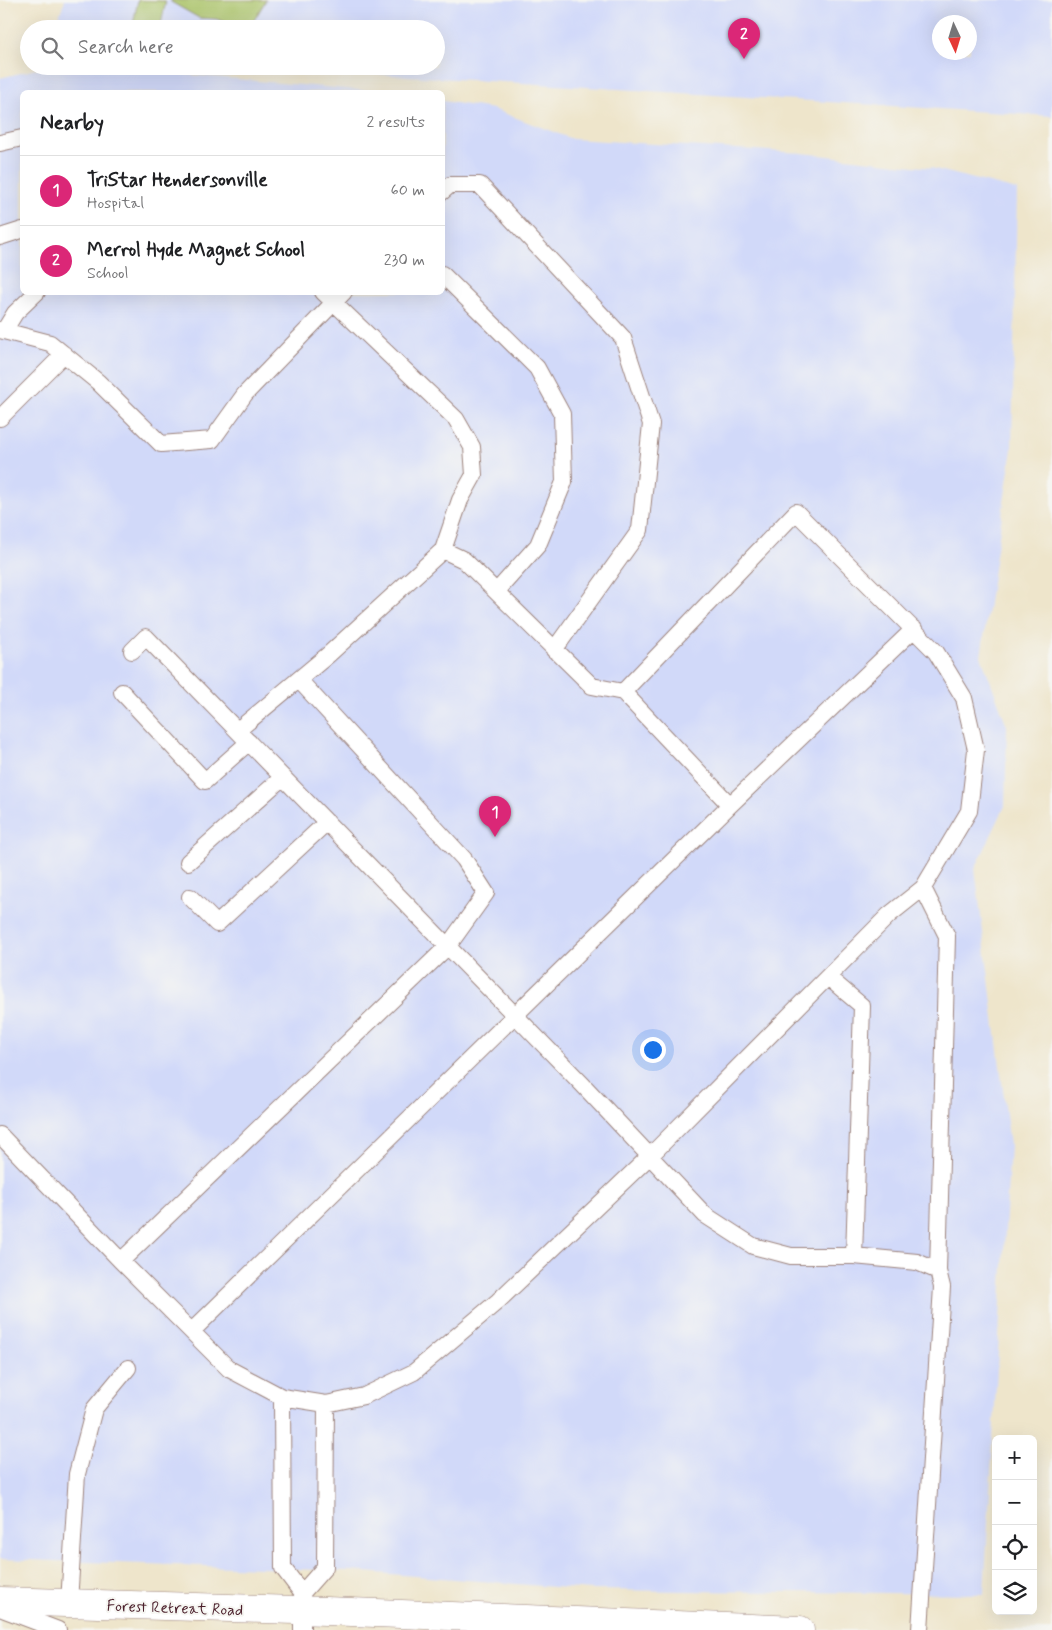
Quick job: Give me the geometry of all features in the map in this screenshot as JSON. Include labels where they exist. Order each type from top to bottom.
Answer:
[{"type":"street","name":"Forest Retreat Road","points":[[0,1601],[302,1611],[600,1626],[800,1630]]},
{"type":"lane","points":[[0,143],[20,138]]},
{"type":"lane","points":[[445,189],[450,185],[480,185],[623,338],[651,424],[640,530],[554,650]]},
{"type":"lane","points":[[0,237],[20,231]]},
{"type":"lane","points":[[445,277],[537,368],[562,414],[564,482],[538,545],[497,591]]},
{"type":"lane","points":[[34,295],[15,313],[2,331],[50,343],[98,382],[161,444],[212,440],[245,394],[334,296],[456,419],[472,447],[474,475],[460,500],[443,550],[299,680],[244,736],[205,781],[122,692]]},
{"type":"lane","points":[[0,418],[64,354]]},
{"type":"lane","points":[[0,1135],[120,1261],[229,1369],[282,1397],[326,1404],[364,1396],[414,1372],[498,1301],[651,1155],[829,978],[889,915],[923,888],[969,811],[976,750],[964,698],[936,652],[796,512],[623,692]]},
{"type":"lane","points":[[443,550],[464,560],[592,686],[623,692],[730,804]]},
{"type":"lane","points":[[192,1331],[730,804],[914,629]]},
{"type":"lane","points":[[132,651],[146,637],[651,1155],[705,1215],[753,1246],[791,1256],[854,1256],[917,1262],[938,1271]]},
{"type":"lane","points":[[120,1261],[448,946],[486,893],[464,859],[299,680]]},
{"type":"lane","points":[[188,862],[283,777]]},
{"type":"lane","points":[[190,897],[217,924],[327,822]]},
{"type":"lane","points":[[920,1630],[942,1287],[938,1271],[948,936],[923,888]]},
{"type":"lane","points":[[829,978],[862,1006],[854,1256]]},
{"type":"lane","points":[[70,1603],[77,1474],[94,1410],[128,1368]]},
{"type":"lane","points":[[282,1397],[283,1568],[302,1611]]},
{"type":"lane","points":[[302,1611],[325,1567],[326,1404]]},
{"type":"lane","points":[[0,1608],[58,1630]]},
{"type":"shaded area","points":[[65,0],[1052,0],[1052,116],[392,75],[445,75],[445,20],[57,20]]},
{"type":"shaded area","points":[[20,73],[20,75],[190,75],[359,90],[20,90],[20,295],[445,295],[445,101],[493,109],[572,139],[802,153],[931,168],[1017,190],[1012,449],[981,656],[1007,726],[1005,806],[975,869],[1010,1145],[984,1594],[592,1590],[352,1571],[0,1559],[0,78]]},
{"type":"green space","points":[[138,0],[166,1],[162,20],[134,20]]},
{"type":"green space","points":[[171,0],[266,0],[254,20],[199,18],[171,2]]},
{"type":"place","name":"Merrol Hyde Magnet School","points":[[744,59]]},
{"type":"place","name":"TriStar Hendersonville","points":[[495,837]]}]
